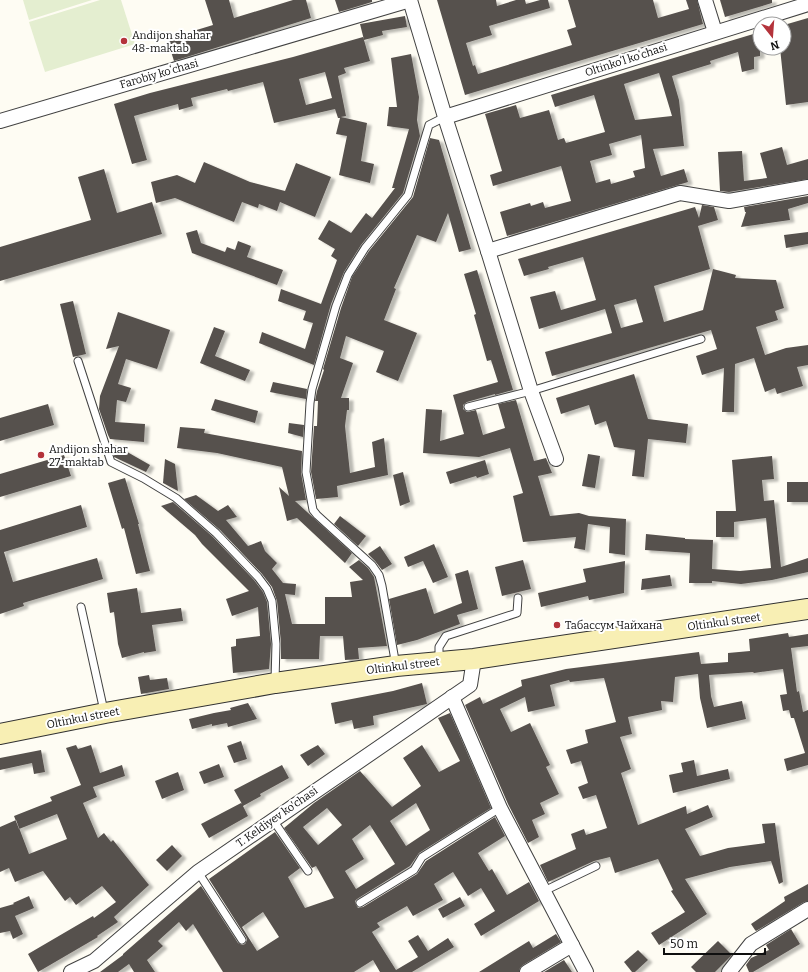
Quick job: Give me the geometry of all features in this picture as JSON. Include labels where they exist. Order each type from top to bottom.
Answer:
[{"type":"main road","name":"Oltinkul street","points":[[0,734],[105,713],[275,683],[396,666],[474,659],[808,609]]},
{"type":"street","points":[[410,0],[445,117],[531,390],[556,459]]},
{"type":"street","name":"Farobiy koʻchasi","points":[[0,121],[410,0]]},
{"type":"street","points":[[706,0],[715,32]]},
{"type":"street","name":"Oltinkoʻl koʻchasi","points":[[445,117],[808,4]]},
{"type":"street","points":[[488,251],[680,193],[729,201],[808,187]]},
{"type":"street","name":"T. Keldiyev ko'chasi","points":[[71,972],[94,961],[198,872],[470,685],[474,659]]},
{"type":"street","points":[[452,697],[500,808],[586,972]]},
{"type":"street","points":[[729,972],[750,944],[808,909]]},
{"type":"street","points":[[528,972],[572,945]]},
{"type":"lane","points":[[396,666],[379,575],[372,565],[313,510],[306,472],[310,403],[312,389],[336,306],[348,275],[365,248],[408,195],[430,125],[445,117]]},
{"type":"lane","points":[[468,407],[531,390],[700,339]]},
{"type":"lane","points":[[78,361],[111,462],[143,478],[176,498],[216,532],[258,577],[267,589],[272,602],[276,644],[275,683]]},
{"type":"lane","points":[[439,662],[439,647],[446,636],[516,613],[518,598]]},
{"type":"lane","points":[[81,607],[105,713]]},
{"type":"lane","points":[[360,903],[414,870],[422,857],[500,808]]},
{"type":"lane","points":[[273,820],[308,871]]},
{"type":"lane","points":[[544,891],[596,866]]},
{"type":"lane","points":[[198,872],[242,940]]},
{"type":"green space","points":[[23,0],[92,0],[29,20]]},
{"type":"green space","points":[[100,0],[121,0],[135,44],[45,72],[29,22]]},
{"type":"building","points":[[205,0],[229,0],[234,18],[293,0],[306,0],[311,18],[174,61],[167,39],[213,25]]},
{"type":"building","points":[[335,0],[372,0],[372,2],[339,12]]},
{"type":"building","points":[[437,0],[496,0],[497,6],[516,0],[525,0],[526,4],[540,0],[548,0],[550,8],[489,26],[492,35],[466,43],[473,66],[475,65],[478,74],[572,45],[567,30],[576,27],[568,0],[653,0],[658,18],[689,9],[686,0],[697,0],[703,24],[465,95]]},
{"type":"building","points":[[720,0],[772,0],[772,3],[725,17]]},
{"type":"building","points":[[405,16],[407,27],[382,31],[383,35],[364,40],[360,24]]},
{"type":"building","points":[[808,18],[808,102],[786,105],[781,56],[792,56],[792,23]]},
{"type":"building","points":[[752,34],[752,56],[760,56],[754,57],[754,69],[742,72],[738,52],[710,61],[711,64],[672,76],[679,100],[684,146],[653,149],[661,176],[684,169],[688,182],[507,236],[500,212],[530,203],[531,206],[543,202],[545,208],[571,201],[561,166],[493,186],[490,175],[502,171],[485,114],[516,105],[520,118],[549,110],[558,140],[564,138],[566,143],[605,132],[594,95],[555,107],[551,95]],"holes":[[[659,73],[672,116],[635,120],[624,84]],[[641,135],[645,168],[633,171],[635,177],[611,184],[610,179],[596,183],[590,161],[612,155],[609,144]]]},
{"type":"building","points":[[363,37],[370,61],[344,68],[346,73],[338,76],[346,116],[341,117],[367,123],[361,161],[374,164],[370,183],[339,175],[347,136],[336,134],[340,118],[338,118],[335,109],[274,123],[263,82],[191,98],[193,106],[179,110],[178,104],[134,116],[147,160],[132,164],[114,104],[150,93],[293,57]],"holes":[[[325,72],[332,98],[306,105],[299,79]]]},
{"type":"building","points":[[411,54],[419,97],[417,120],[420,136],[403,193],[361,245],[344,272],[331,304],[314,365],[259,343],[262,332],[305,349],[313,323],[303,320],[306,311],[278,301],[281,289],[321,304],[337,260],[331,256],[335,249],[318,239],[329,220],[351,233],[366,213],[372,218],[395,188],[392,188],[409,129],[387,126],[389,107],[397,107],[391,58]]},
{"type":"building","points":[[430,138],[439,140],[471,249],[459,252],[448,213],[436,242],[417,235],[394,288],[396,289],[384,320],[417,333],[398,381],[376,372],[384,351],[346,336],[340,358],[353,363],[341,398],[349,398],[349,410],[347,410],[345,426],[350,473],[375,467],[372,442],[384,438],[388,475],[337,486],[338,497],[316,499],[311,472],[314,426],[317,426],[318,401],[315,401],[341,308],[352,277],[369,251],[413,197]]},
{"type":"building","points":[[782,147],[787,165],[808,159],[808,179],[729,192],[720,191],[718,152],[742,151],[744,181],[767,178],[760,153]]},
{"type":"building","points":[[204,162],[250,182],[285,191],[296,163],[331,177],[315,217],[280,202],[277,211],[259,204],[258,208],[242,202],[234,222],[175,198],[156,203],[151,182],[177,175],[195,183]]},
{"type":"building","points":[[104,169],[117,213],[152,202],[162,234],[0,281],[0,247],[91,220],[78,177]]},
{"type":"building","points":[[808,196],[808,203],[788,209],[790,220],[741,227],[746,212],[744,207]]},
{"type":"building","points":[[702,205],[714,207],[718,220],[698,226],[710,269],[654,286],[664,322],[703,310],[713,269],[736,275],[735,278],[776,280],[784,308],[775,311],[778,320],[756,327],[765,355],[786,348],[808,345],[808,365],[797,367],[803,386],[777,394],[775,388],[765,392],[754,358],[735,364],[734,412],[722,412],[724,368],[702,375],[696,356],[717,349],[711,330],[552,376],[545,352],[612,333],[605,309],[539,329],[530,297],[555,291],[561,310],[596,300],[583,257],[548,267],[549,269],[524,276],[518,259],[695,207],[699,218]],"holes":[[[636,299],[643,322],[621,328],[614,305]]]},
{"type":"building","points":[[197,230],[201,243],[225,252],[227,247],[235,250],[238,241],[251,246],[247,257],[283,270],[277,285],[192,253],[186,233]]},
{"type":"building","points":[[808,232],[808,244],[786,248],[784,235]]},
{"type":"building","points":[[477,270],[513,390],[467,402],[463,405],[463,409],[467,412],[476,410],[483,435],[505,428],[498,404],[516,400],[534,461],[546,458],[552,473],[538,476],[550,516],[579,513],[589,516],[626,519],[625,555],[609,553],[610,527],[588,524],[585,550],[574,548],[576,537],[523,542],[513,496],[523,493],[510,448],[479,457],[423,453],[426,409],[442,410],[440,441],[464,434],[453,395],[498,382],[491,360],[487,361],[474,315],[476,314],[464,274]]},
{"type":"building","points":[[73,301],[86,354],[73,357],[60,304]]},
{"type":"building","points":[[118,312],[170,330],[157,369],[126,359],[118,384],[131,388],[126,402],[117,400],[115,422],[145,424],[144,442],[110,439],[99,409],[100,396],[119,346],[106,349]]},
{"type":"building","points":[[214,327],[225,331],[215,356],[250,370],[245,381],[200,363]]},
{"type":"building","points":[[634,374],[648,419],[688,424],[686,443],[648,439],[644,477],[632,476],[635,450],[614,447],[606,421],[595,425],[589,405],[561,414],[556,398]]},
{"type":"building","points":[[273,382],[307,389],[306,399],[270,392]]},
{"type":"building","points":[[215,399],[258,411],[255,423],[211,410]]},
{"type":"building","points":[[48,404],[54,425],[0,441],[0,418]]},
{"type":"building","points":[[289,423],[304,425],[303,437],[288,433]]},
{"type":"building","points":[[180,427],[205,429],[204,433],[302,451],[301,473],[306,500],[295,501],[352,553],[345,563],[297,518],[287,521],[279,487],[289,496],[282,467],[217,453],[177,448]]},
{"type":"building","points":[[115,445],[150,465],[146,472],[114,457]]},
{"type":"building","points":[[588,454],[600,456],[595,488],[582,486]]},
{"type":"building","points":[[64,455],[71,476],[0,497],[0,474]]},
{"type":"building","points":[[772,456],[774,479],[762,480],[764,501],[774,500],[781,567],[808,558],[808,572],[772,580],[741,584],[712,581],[712,583],[689,583],[690,553],[645,550],[646,534],[685,539],[713,540],[712,569],[740,571],[771,568],[766,518],[734,522],[734,537],[716,537],[716,511],[736,511],[732,460]]},
{"type":"building","points":[[165,459],[175,464],[178,491],[163,483]]},
{"type":"building","points":[[485,460],[489,474],[477,478],[476,476],[450,484],[446,472]]},
{"type":"building","points":[[403,472],[410,502],[400,506],[393,475]]},
{"type":"building","points":[[125,478],[139,524],[150,571],[136,574],[124,528],[122,529],[108,483]]},
{"type":"building","points":[[787,482],[808,482],[808,502],[787,502]]},
{"type":"building","points":[[196,495],[218,511],[228,505],[237,517],[226,520],[248,546],[261,541],[265,551],[277,563],[272,569],[283,583],[296,584],[295,595],[285,594],[292,624],[325,624],[325,597],[352,597],[350,582],[363,580],[349,567],[359,560],[368,568],[374,577],[387,646],[358,648],[359,659],[345,660],[343,636],[320,636],[319,659],[281,659],[277,601],[272,587],[262,574],[220,530],[184,499]]},
{"type":"building","points":[[173,502],[213,537],[254,580],[263,592],[267,602],[271,644],[269,669],[233,673],[231,647],[236,646],[236,639],[260,636],[258,607],[232,616],[226,599],[249,591],[202,544],[195,535],[161,506]]},
{"type":"building","points":[[81,505],[87,527],[4,552],[13,582],[97,558],[103,579],[23,603],[24,606],[0,614],[0,530]]},
{"type":"building","points":[[340,516],[366,536],[358,546],[334,524]]},
{"type":"building","points":[[434,544],[448,577],[433,583],[423,561],[408,567],[404,557]]},
{"type":"building","points":[[380,546],[392,564],[382,570],[368,554]]},
{"type":"building","points":[[523,560],[531,589],[502,596],[495,567]]},
{"type":"building","points":[[625,561],[624,593],[589,600],[588,596],[541,607],[538,593],[586,582],[583,569]]},
{"type":"building","points":[[468,570],[478,609],[457,615],[460,624],[417,640],[397,645],[389,599],[426,588],[434,614],[462,603],[455,574]]},
{"type":"building","points":[[670,575],[672,586],[641,590],[642,579]]},
{"type":"building","points":[[137,588],[141,613],[181,608],[183,621],[152,625],[156,651],[144,652],[122,658],[118,644],[114,612],[110,613],[107,593]]},
{"type":"building","points":[[788,633],[789,637],[808,634],[808,646],[791,648],[797,692],[799,691],[803,712],[808,710],[808,765],[787,771],[784,759],[805,753],[794,718],[791,718],[789,710],[783,711],[780,695],[787,694],[783,669],[754,673],[709,675],[711,696],[714,707],[742,701],[746,719],[707,728],[700,698],[698,674],[675,677],[673,702],[661,701],[662,710],[628,717],[632,734],[620,737],[631,769],[621,773],[638,825],[686,806],[687,814],[708,805],[713,817],[685,829],[700,856],[728,848],[765,843],[762,824],[775,823],[783,882],[779,884],[771,861],[730,867],[685,879],[707,914],[659,945],[651,933],[685,912],[671,891],[673,890],[658,859],[615,873],[610,857],[594,861],[548,882],[540,865],[576,849],[571,834],[584,829],[586,835],[607,828],[596,795],[583,799],[578,787],[588,783],[581,761],[571,764],[566,750],[588,743],[585,730],[616,722],[604,678],[570,682],[569,680],[550,685],[555,706],[528,712],[525,697],[500,709],[511,732],[530,723],[550,765],[546,767],[559,794],[540,803],[545,814],[532,820],[539,837],[528,843],[508,804],[465,705],[480,697],[483,704],[522,686],[521,680],[566,669],[699,652],[701,664],[728,662],[728,653],[750,651],[749,639]]},
{"type":"building","points":[[149,675],[150,680],[167,678],[169,689],[141,694],[138,677]]},
{"type":"building","points":[[422,683],[427,704],[373,716],[374,725],[354,729],[352,720],[335,724],[331,703],[393,691]]},
{"type":"building","points":[[248,703],[257,719],[228,727],[227,723],[212,726],[212,724],[192,729],[189,719],[231,710],[230,708]]},
{"type":"building","points":[[450,713],[491,808],[419,853],[410,866],[357,899],[355,901],[356,905],[358,908],[363,907],[417,874],[426,861],[495,817],[505,836],[478,853],[489,871],[492,869],[507,895],[529,882],[539,901],[481,936],[474,924],[495,911],[481,888],[468,896],[453,872],[434,884],[443,900],[413,916],[407,906],[377,923],[380,927],[372,932],[396,970],[418,957],[408,941],[418,935],[428,951],[448,938],[454,947],[412,972],[380,972],[373,960],[354,972],[223,972],[193,924],[186,931],[179,922],[158,941],[163,946],[147,960],[155,972],[134,972],[129,964],[118,972],[100,972],[123,955],[201,886],[238,943],[242,945],[245,944],[247,940],[246,937],[209,879],[275,832],[300,868],[288,877],[305,908],[334,898],[316,866],[312,868],[284,828],[314,803],[360,771],[392,807],[421,786],[403,758],[422,745],[439,772],[460,761],[438,718]],"holes":[[[416,803],[430,830],[406,846],[390,821]],[[327,808],[342,825],[318,845],[303,827]],[[370,825],[395,864],[356,889],[345,871],[364,859],[352,839]],[[263,912],[279,937],[257,951],[242,927]]]},
{"type":"building","points":[[241,741],[247,759],[234,763],[227,746]]},
{"type":"building","points":[[76,745],[78,749],[91,745],[100,773],[122,765],[125,776],[93,787],[97,797],[83,803],[98,838],[104,833],[111,842],[113,840],[149,885],[114,917],[118,922],[97,936],[98,937],[38,972],[28,954],[93,916],[94,918],[116,902],[102,886],[76,905],[70,897],[65,901],[43,871],[15,882],[9,868],[0,872],[0,827],[16,820],[14,816],[52,801],[50,797],[81,785],[66,748]],"holes":[[[57,814],[67,839],[29,854],[19,829]]]},
{"type":"building","points":[[318,745],[325,754],[308,766],[300,755]]},
{"type":"building","points":[[41,750],[45,772],[34,774],[32,763],[0,770],[0,758]]},
{"type":"building","points":[[694,760],[697,776],[728,769],[730,779],[673,793],[669,775],[683,772],[681,763]]},
{"type":"building","points":[[219,764],[224,777],[204,784],[199,772]]},
{"type":"building","points":[[282,765],[289,778],[260,794],[261,796],[243,806],[248,816],[209,838],[201,824],[241,803],[242,804],[234,790]]},
{"type":"building","points":[[178,772],[184,790],[162,799],[155,781]]},
{"type":"building","points":[[172,845],[182,856],[167,871],[156,860]]},
{"type":"building","points":[[808,884],[808,901],[756,931],[755,930],[751,924],[785,901],[784,897]]},
{"type":"building","points":[[29,896],[34,908],[15,916],[23,934],[13,939],[10,931],[0,933],[0,908],[14,904],[13,903]]},
{"type":"building","points":[[460,897],[465,906],[443,918],[438,909]]},
{"type":"building","points":[[791,929],[800,944],[753,972],[749,972],[746,965],[751,958],[769,950],[766,945]]},
{"type":"building","points":[[556,934],[561,942],[523,965],[519,972],[479,972],[529,941],[533,948]]},
{"type":"building","points":[[718,941],[732,955],[715,972],[696,972],[691,967]]},
{"type":"building","points":[[638,950],[648,960],[635,972],[632,972],[624,962]]},
{"type":"building","points":[[564,960],[572,972],[544,972]]},
{"type":"place","name":"Andijon shahar 48-maktab","points":[[124,41]]},
{"type":"place","name":"Andijon shahar 27-maktab","points":[[41,455]]},
{"type":"place","name":"Табассум Чайхана","points":[[557,625]]}]
